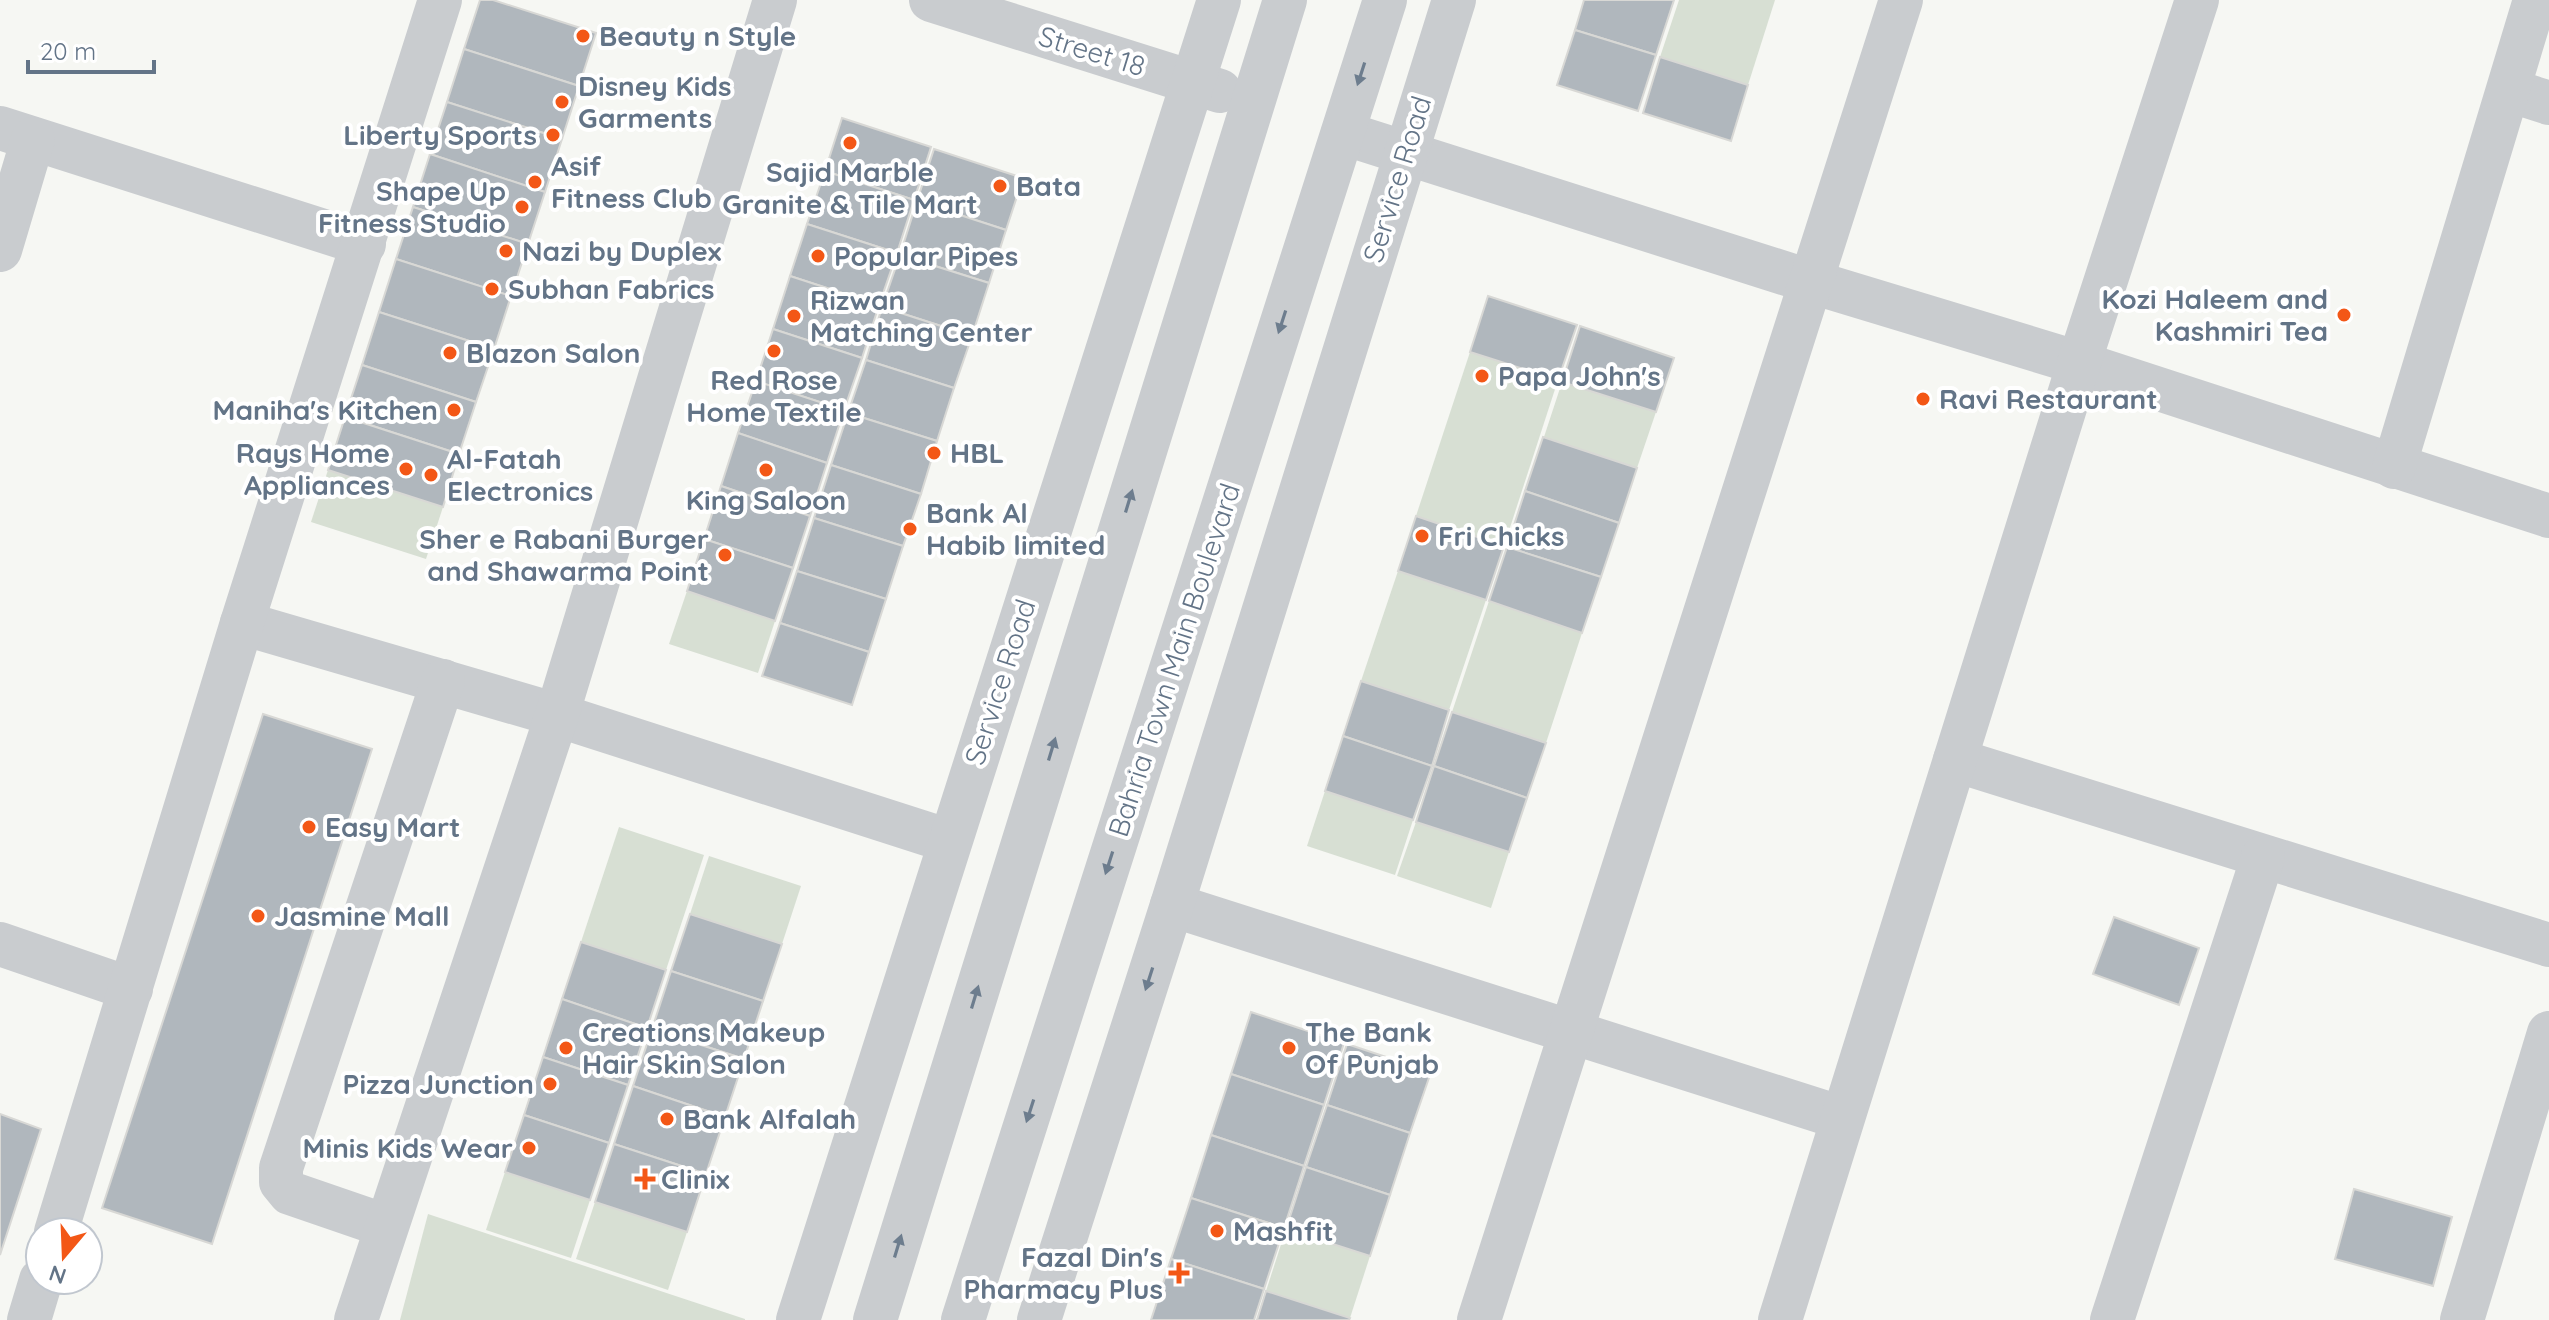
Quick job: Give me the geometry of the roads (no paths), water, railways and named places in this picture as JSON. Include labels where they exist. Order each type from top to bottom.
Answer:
[{"type":"street","points":[[61,1216],[242,623],[440,0]]},
{"type":"street","points":[[356,1320],[557,715],[775,0]]},
{"type":"street","name":"Street 18","points":[[931,0],[1253,102]]},
{"type":"street","name":"Service Road","points":[[798,1320],[1219,0]]},
{"type":"street","points":[[875,1320],[1285,0]]},
{"type":"street","name":"Bahria Town Main Boulevard","points":[[963,1320],[1385,0]]},
{"type":"street","name":"Service Road","points":[[1039,1320],[1172,905],[1454,0]]},
{"type":"street","points":[[1479,1320],[1901,0]]},
{"type":"street","points":[[1780,1320],[2079,363],[2197,0]]},
{"type":"street","points":[[2394,467],[2529,96],[2535,0]]},
{"type":"street","points":[[0,250],[16,133],[364,244]]},
{"type":"street","points":[[1343,133],[2079,363],[2549,516]]},
{"type":"street","points":[[242,623],[557,715],[949,841]]},
{"type":"street","points":[[386,1226],[290,1193],[281,1182],[281,1168],[443,681]]},
{"type":"street","points":[[1955,760],[2549,945]]},
{"type":"street","points":[[2112,1320],[2263,857]]},
{"type":"street","points":[[1172,905],[1842,1118]]},
{"type":"street","points":[[0,944],[131,989]]},
{"type":"street","points":[[2462,1320],[2549,1033]]},
{"type":"street","points":[[29,1320],[36,1296]]},
{"type":"place","name":"Beauty n Style","points":[[583,36]]},
{"type":"place","name":"Disney Kids Garments","points":[[562,102]]},
{"type":"place","name":"Liberty Sports","points":[[553,135]]},
{"type":"place","name":"Sajid Marble Granite & Tile Mart","points":[[850,143]]},
{"type":"place","name":"Asif Fitness Club","points":[[535,182]]},
{"type":"place","name":"Bata","points":[[1000,186]]},
{"type":"place","name":"Shape Up Fitness Studio","points":[[522,207]]},
{"type":"place","name":"Nazi by Duplex","points":[[506,251]]},
{"type":"place","name":"Popular Pipes","points":[[818,256]]},
{"type":"place","name":"Subhan Fabrics","points":[[492,289]]},
{"type":"place","name":"Kozi Haleem and Kashmiri Tea","points":[[2344,315]]},
{"type":"place","name":"Rizwan Matching Center","points":[[794,316]]},
{"type":"place","name":"Red Rose Home Textile","points":[[774,351]]},
{"type":"place","name":"Blazon Salon","points":[[450,353]]},
{"type":"place","name":"Papa John's","points":[[1482,376]]},
{"type":"place","name":"Ravi Restaurant","points":[[1923,399]]},
{"type":"place","name":"Maniha's Kitchen","points":[[454,410]]},
{"type":"place","name":"HBL","points":[[934,453]]},
{"type":"place","name":"Rays Home Appliances","points":[[406,469]]},
{"type":"place","name":"King Saloon","points":[[766,470]]},
{"type":"place","name":"Al-Fatah Electronics","points":[[431,475]]},
{"type":"place","name":"Bank Al Habib limited","points":[[910,529]]},
{"type":"place","name":"Fri Chicks","points":[[1422,536]]},
{"type":"place","name":"Sher e Rabani Burger and Shawarma Point","points":[[725,555]]},
{"type":"place","name":"Easy Mart","points":[[309,827]]},
{"type":"place","name":"Jasmine Mall","points":[[258,916]]},
{"type":"place","name":"Creations Makeup Hair Skin Salon","points":[[566,1048]]},
{"type":"place","name":"The Bank Of Punjab","points":[[1289,1048]]},
{"type":"place","name":"Pizza Junction","points":[[550,1084]]},
{"type":"place","name":"Bank Alfalah","points":[[667,1119]]},
{"type":"place","name":"Minis Kids Wear","points":[[529,1148]]},
{"type":"place","name":"Clinix","points":[[645,1179]]},
{"type":"place","name":"Mashfit","points":[[1217,1231]]},
{"type":"place","name":"Fazal Din's Pharmacy Plus","points":[[1179,1273]]}]
